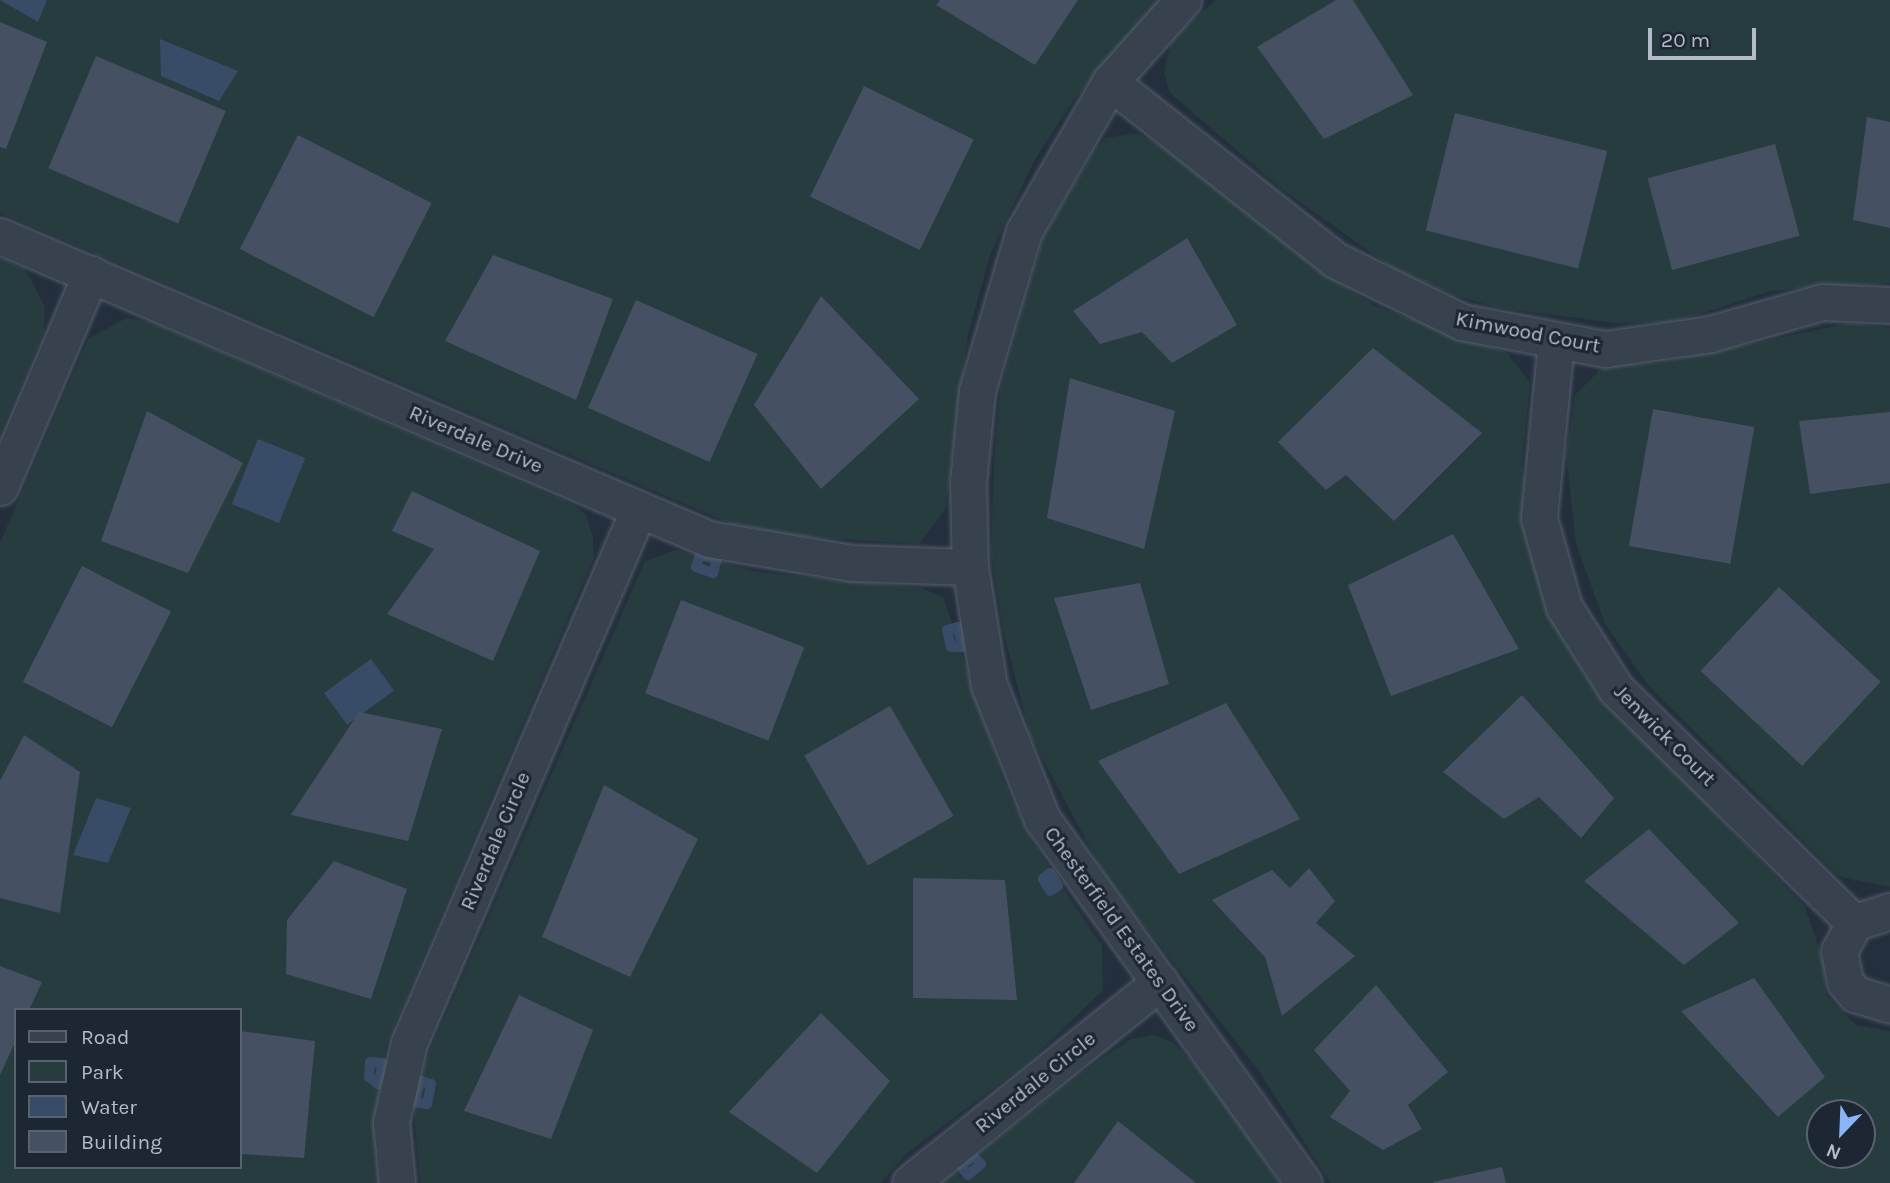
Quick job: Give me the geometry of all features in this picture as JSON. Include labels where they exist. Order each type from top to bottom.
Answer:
[{"type":"street","name":"Chesterfield Estates Drive","points":[[1183,0],[1110,82],[1030,220],[996,310],[977,391],[968,482],[970,567],[989,685],[1042,819],[1304,1183]]},
{"type":"street","name":"Kimwood Court","points":[[1110,82],[1335,260],[1462,322],[1605,349],[1662,344],[1822,302],[1890,305]]},
{"type":"street","name":"Riverdale Drive","points":[[0,236],[709,539],[852,563],[970,567]]},
{"type":"street","points":[[0,487],[91,274]]},
{"type":"street","name":"Jenwick Court","points":[[1556,341],[1539,517],[1564,607],[1616,689],[1854,923]]},
{"type":"street","name":"Riverdale Circle","points":[[397,1183],[391,1122],[409,1043],[639,509]]},
{"type":"street","points":[[1890,911],[1854,923],[1839,951],[1845,982],[1869,1002],[1890,1005]]},
{"type":"street","name":"Riverdale Circle","points":[[910,1183],[1160,982]]},
{"type":"green space","points":[[0,0],[1161,0],[1074,100],[1035,159],[990,255],[968,335],[945,510],[919,544],[794,536],[732,524],[0,213]]},
{"type":"green space","points":[[1216,0],[1890,0],[1890,283],[1771,291],[1675,322],[1616,323],[1499,308],[1454,295],[1393,268],[1280,188],[1170,93],[1164,72],[1172,38]]},
{"type":"green space","points":[[1137,133],[1167,149],[1331,278],[1375,306],[1507,353],[1530,383],[1522,464],[1533,533],[1564,642],[1585,675],[1805,907],[1823,959],[1826,995],[1856,1025],[1890,1031],[1890,1183],[1330,1183],[1259,1071],[1105,876],[1030,735],[1003,630],[991,553],[1000,390],[1044,235],[1098,146],[1106,138]]},
{"type":"green space","points":[[0,258],[25,269],[45,307],[44,332],[0,434]]},
{"type":"green space","points":[[126,318],[152,322],[572,504],[585,513],[593,537],[594,557],[386,1045],[374,1138],[379,1183],[0,1183],[0,543],[88,339]]},
{"type":"green space","points":[[1850,323],[1890,328],[1890,887],[1838,876],[1648,685],[1605,624],[1576,544],[1566,455],[1575,395],[1606,364],[1659,363]]},
{"type":"green space","points":[[676,550],[757,572],[921,588],[943,597],[1004,782],[1033,843],[1102,946],[1103,990],[1031,1060],[905,1155],[881,1183],[420,1183],[414,1110],[426,1060],[645,561]]},
{"type":"green space","points":[[1153,1035],[1173,1042],[1216,1088],[1279,1183],[941,1183],[1096,1062],[1131,1039]]},
{"type":"water","points":[[0,0],[47,0],[38,22]]},
{"type":"water","points":[[160,39],[238,71],[219,101],[161,76]]},
{"type":"water","points":[[258,439],[305,458],[279,523],[232,504]]},
{"type":"water","points":[[371,659],[394,691],[347,725],[324,693]]},
{"type":"water","points":[[96,798],[131,808],[108,863],[73,855]]},
{"type":"building","points":[[940,0],[1078,0],[1035,65],[936,5]]},
{"type":"building","points":[[1336,0],[1353,0],[1413,95],[1324,139],[1257,47]]},
{"type":"building","points":[[0,22],[47,42],[6,149],[0,147]]},
{"type":"building","points":[[96,56],[226,111],[178,223],[48,168]]},
{"type":"building","points":[[864,86],[974,139],[920,250],[810,197]]},
{"type":"building","points":[[1455,113],[1607,151],[1578,268],[1426,230]]},
{"type":"building","points":[[1867,117],[1890,122],[1890,228],[1853,220]]},
{"type":"building","points":[[298,135],[432,203],[374,317],[240,249]]},
{"type":"building","points":[[1775,144],[1800,236],[1672,270],[1647,178]]},
{"type":"building","points":[[1187,238],[1237,325],[1172,363],[1142,332],[1100,344],[1073,311]]},
{"type":"building","points":[[493,255],[613,299],[576,400],[445,341]]},
{"type":"building","points":[[821,296],[919,399],[821,489],[754,405]]},
{"type":"building","points":[[636,300],[758,354],[710,462],[588,408]]},
{"type":"building","points":[[1373,348],[1482,433],[1394,521],[1346,475],[1326,490],[1278,442]]},
{"type":"building","points":[[1070,378],[1175,411],[1144,549],[1047,518]]},
{"type":"building","points":[[1653,409],[1754,427],[1730,564],[1629,546]]},
{"type":"building","points":[[147,411],[243,463],[188,573],[101,541]]},
{"type":"building","points":[[1890,412],[1890,483],[1810,494],[1799,421]]},
{"type":"building","points":[[412,491],[540,551],[493,661],[387,614],[434,549],[392,531]]},
{"type":"building","points":[[1453,534],[1519,649],[1391,696],[1348,585]]},
{"type":"building","points":[[82,566],[171,611],[112,727],[23,682]]},
{"type":"building","points":[[1140,583],[1169,684],[1091,710],[1054,598]]},
{"type":"building","points":[[1779,587],[1881,682],[1802,766],[1701,671]]},
{"type":"building","points":[[681,600],[804,647],[768,741],[645,693]]},
{"type":"building","points":[[1522,695],[1614,798],[1581,838],[1539,797],[1504,819],[1443,772]]},
{"type":"building","points":[[1226,703],[1300,819],[1179,874],[1098,761]]},
{"type":"building","points":[[890,706],[954,816],[868,865],[804,756]]},
{"type":"building","points":[[359,712],[442,729],[408,841],[291,815]]},
{"type":"building","points":[[24,735],[80,772],[60,913],[0,898],[0,781]]},
{"type":"building","points":[[604,785],[698,839],[630,977],[542,937]]},
{"type":"building","points":[[1649,829],[1739,923],[1684,965],[1584,881]]},
{"type":"building","points":[[334,861],[407,889],[371,999],[286,974],[287,920]]},
{"type":"building","points":[[1309,868],[1335,901],[1316,923],[1355,956],[1282,1016],[1265,957],[1212,900],[1272,870],[1290,888]]},
{"type":"building","points":[[913,878],[1005,880],[1017,1000],[913,998]]},
{"type":"building","points":[[0,966],[42,982],[30,1008],[14,1008],[14,1044],[0,1075]]},
{"type":"building","points":[[1754,978],[1825,1077],[1778,1117],[1681,1011]]},
{"type":"building","points":[[1376,985],[1448,1072],[1408,1105],[1422,1129],[1383,1150],[1330,1117],[1350,1091],[1314,1050]]},
{"type":"building","points":[[519,995],[593,1030],[551,1139],[464,1111]]},
{"type":"building","points":[[821,1013],[890,1081],[817,1173],[729,1112]]},
{"type":"building","points":[[242,1031],[315,1041],[304,1158],[242,1154]]},
{"type":"building","points":[[1118,1121],[1196,1183],[1074,1183]]},
{"type":"building","points":[[1502,1167],[1506,1183],[1433,1183],[1433,1182]]},
{"type":"waterway","points":[[700,555],[717,559],[713,573],[696,567],[700,555]]},
{"type":"waterway","points":[[958,627],[962,647],[951,647],[947,630],[958,627]]},
{"type":"waterway","points":[[1050,873],[1058,886],[1050,891],[1043,879],[1050,873]]},
{"type":"waterway","points":[[370,1062],[383,1063],[378,1084],[369,1077],[370,1062]]},
{"type":"waterway","points":[[420,1081],[431,1084],[427,1104],[415,1102],[420,1081]]},
{"type":"waterway","points":[[973,1156],[981,1164],[968,1175],[961,1166],[973,1156]]}]
